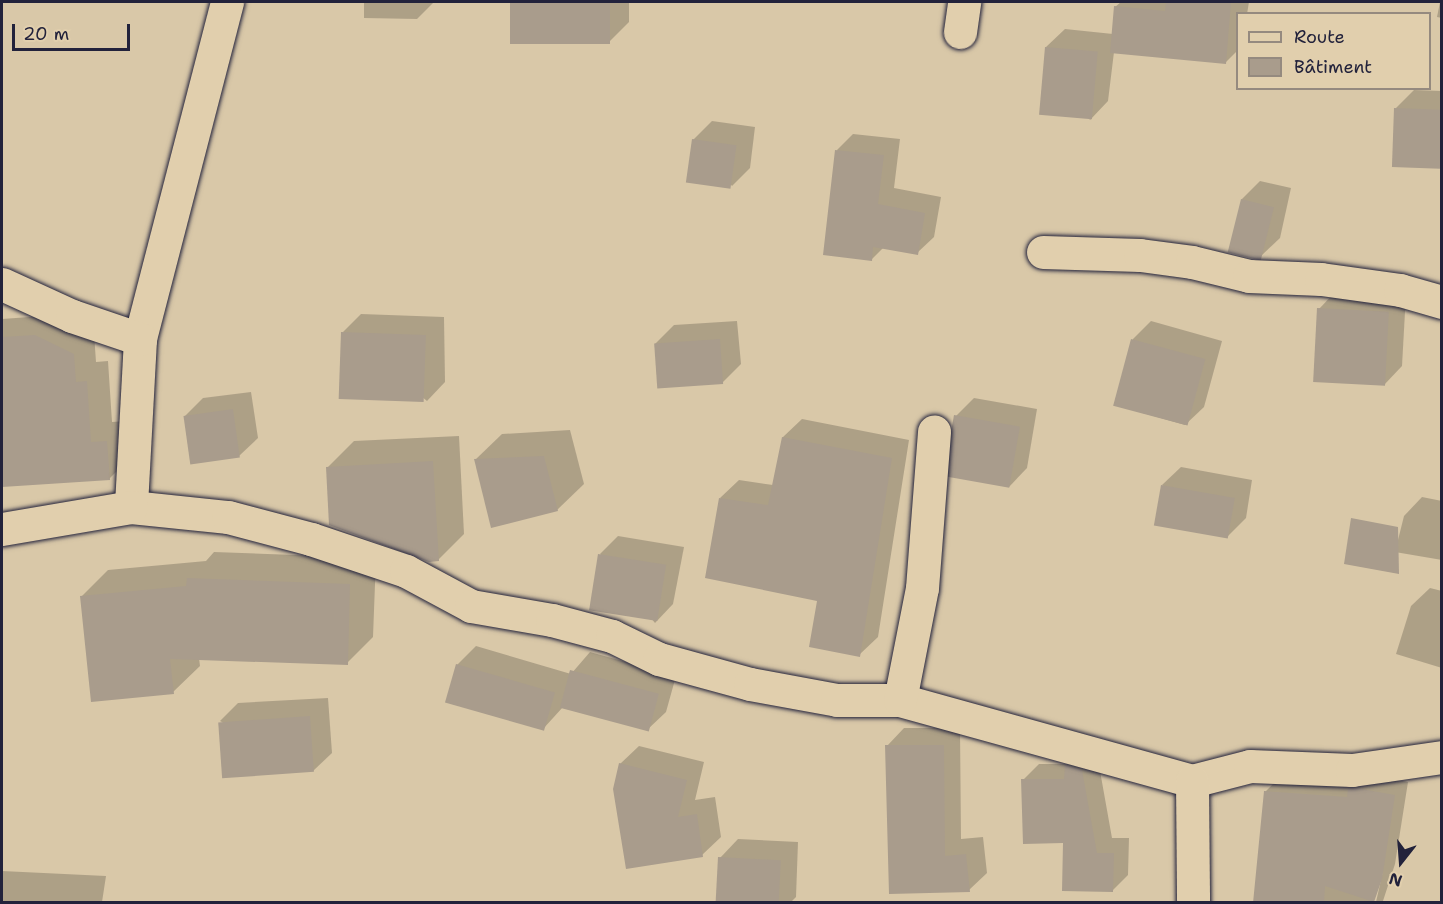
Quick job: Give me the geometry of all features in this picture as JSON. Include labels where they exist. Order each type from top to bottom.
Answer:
[{"type":"street","points":[[131,507],[140,339],[226,2]]},
{"type":"street","points":[[1043,252],[1140,255],[1192,262],[1249,276],[1321,279],[1400,290],[1442,302]]},
{"type":"street","points":[[2,284],[72,316],[140,339]]},
{"type":"street","points":[[900,700],[922,588],[934,431]]},
{"type":"street","points":[[2,528],[131,507],[228,518],[312,539],[406,571],[471,606],[612,636],[659,659],[750,684],[837,700],[900,700],[1192,781],[1250,766],[1352,770],[1442,757]]},
{"type":"street","points":[[1192,781],[1192,903]]},
{"type":"building","points":[[510,2],[610,2],[610,44],[510,44]]},
{"type":"building","points":[[1166,2],[1231,2],[1226,64],[1110,53],[1114,6],[1165,11]]},
{"type":"building","points":[[1045,47],[1098,52],[1092,119],[1039,115]]},
{"type":"building","points":[[1394,108],[1442,110],[1440,169],[1392,167]]},
{"type":"building","points":[[692,139],[737,145],[730,189],[686,183]]},
{"type":"building","points":[[835,150],[884,155],[878,204],[925,213],[918,255],[873,247],[872,261],[823,255]]},
{"type":"building","points":[[1241,199],[1274,207],[1261,261],[1228,252]]},
{"type":"building","points":[[1317,308],[1389,312],[1385,386],[1313,382]]},
{"type":"building","points":[[341,332],[426,335],[424,402],[339,399]]},
{"type":"building","points":[[35,335],[74,354],[76,382],[87,381],[91,442],[107,441],[110,480],[2,487],[2,337]]},
{"type":"building","points":[[720,339],[723,384],[657,388],[654,344]]},
{"type":"building","points":[[1131,339],[1205,359],[1188,426],[1113,406]]},
{"type":"building","points":[[233,409],[240,458],[190,464],[183,416]]},
{"type":"building","points":[[954,415],[1020,427],[1009,488],[943,476]]},
{"type":"building","points":[[782,437],[892,458],[860,657],[809,647],[817,601],[705,578],[719,498],[768,505]]},
{"type":"building","points":[[544,456],[558,511],[491,528],[474,459]]},
{"type":"building","points":[[433,461],[439,561],[429,562],[329,525],[326,467]]},
{"type":"building","points":[[1161,485],[1235,498],[1228,538],[1154,525]]},
{"type":"building","points":[[1351,518],[1398,527],[1399,574],[1344,564]]},
{"type":"building","points":[[598,554],[666,565],[657,621],[589,610]]},
{"type":"building","points":[[187,578],[350,584],[348,665],[170,659],[174,694],[91,702],[80,596],[186,586]]},
{"type":"building","points":[[456,664],[555,692],[544,731],[445,702]]},
{"type":"building","points":[[570,670],[659,694],[649,731],[560,708]]},
{"type":"building","points":[[310,716],[314,772],[222,778],[218,722]]},
{"type":"building","points":[[885,745],[944,745],[945,856],[966,854],[970,892],[889,894]]},
{"type":"building","points":[[619,763],[687,780],[678,817],[697,814],[703,857],[626,869],[613,789]]},
{"type":"building","points":[[1065,765],[1082,770],[1097,853],[1114,853],[1113,892],[1062,891],[1063,843],[1023,844],[1021,779],[1064,779]]},
{"type":"building","points":[[1356,788],[1395,795],[1382,879],[1374,902],[1325,886],[1324,903],[1253,903],[1264,791],[1347,797],[1348,789]]},
{"type":"building","points":[[718,857],[781,860],[779,902],[716,902]]}]
